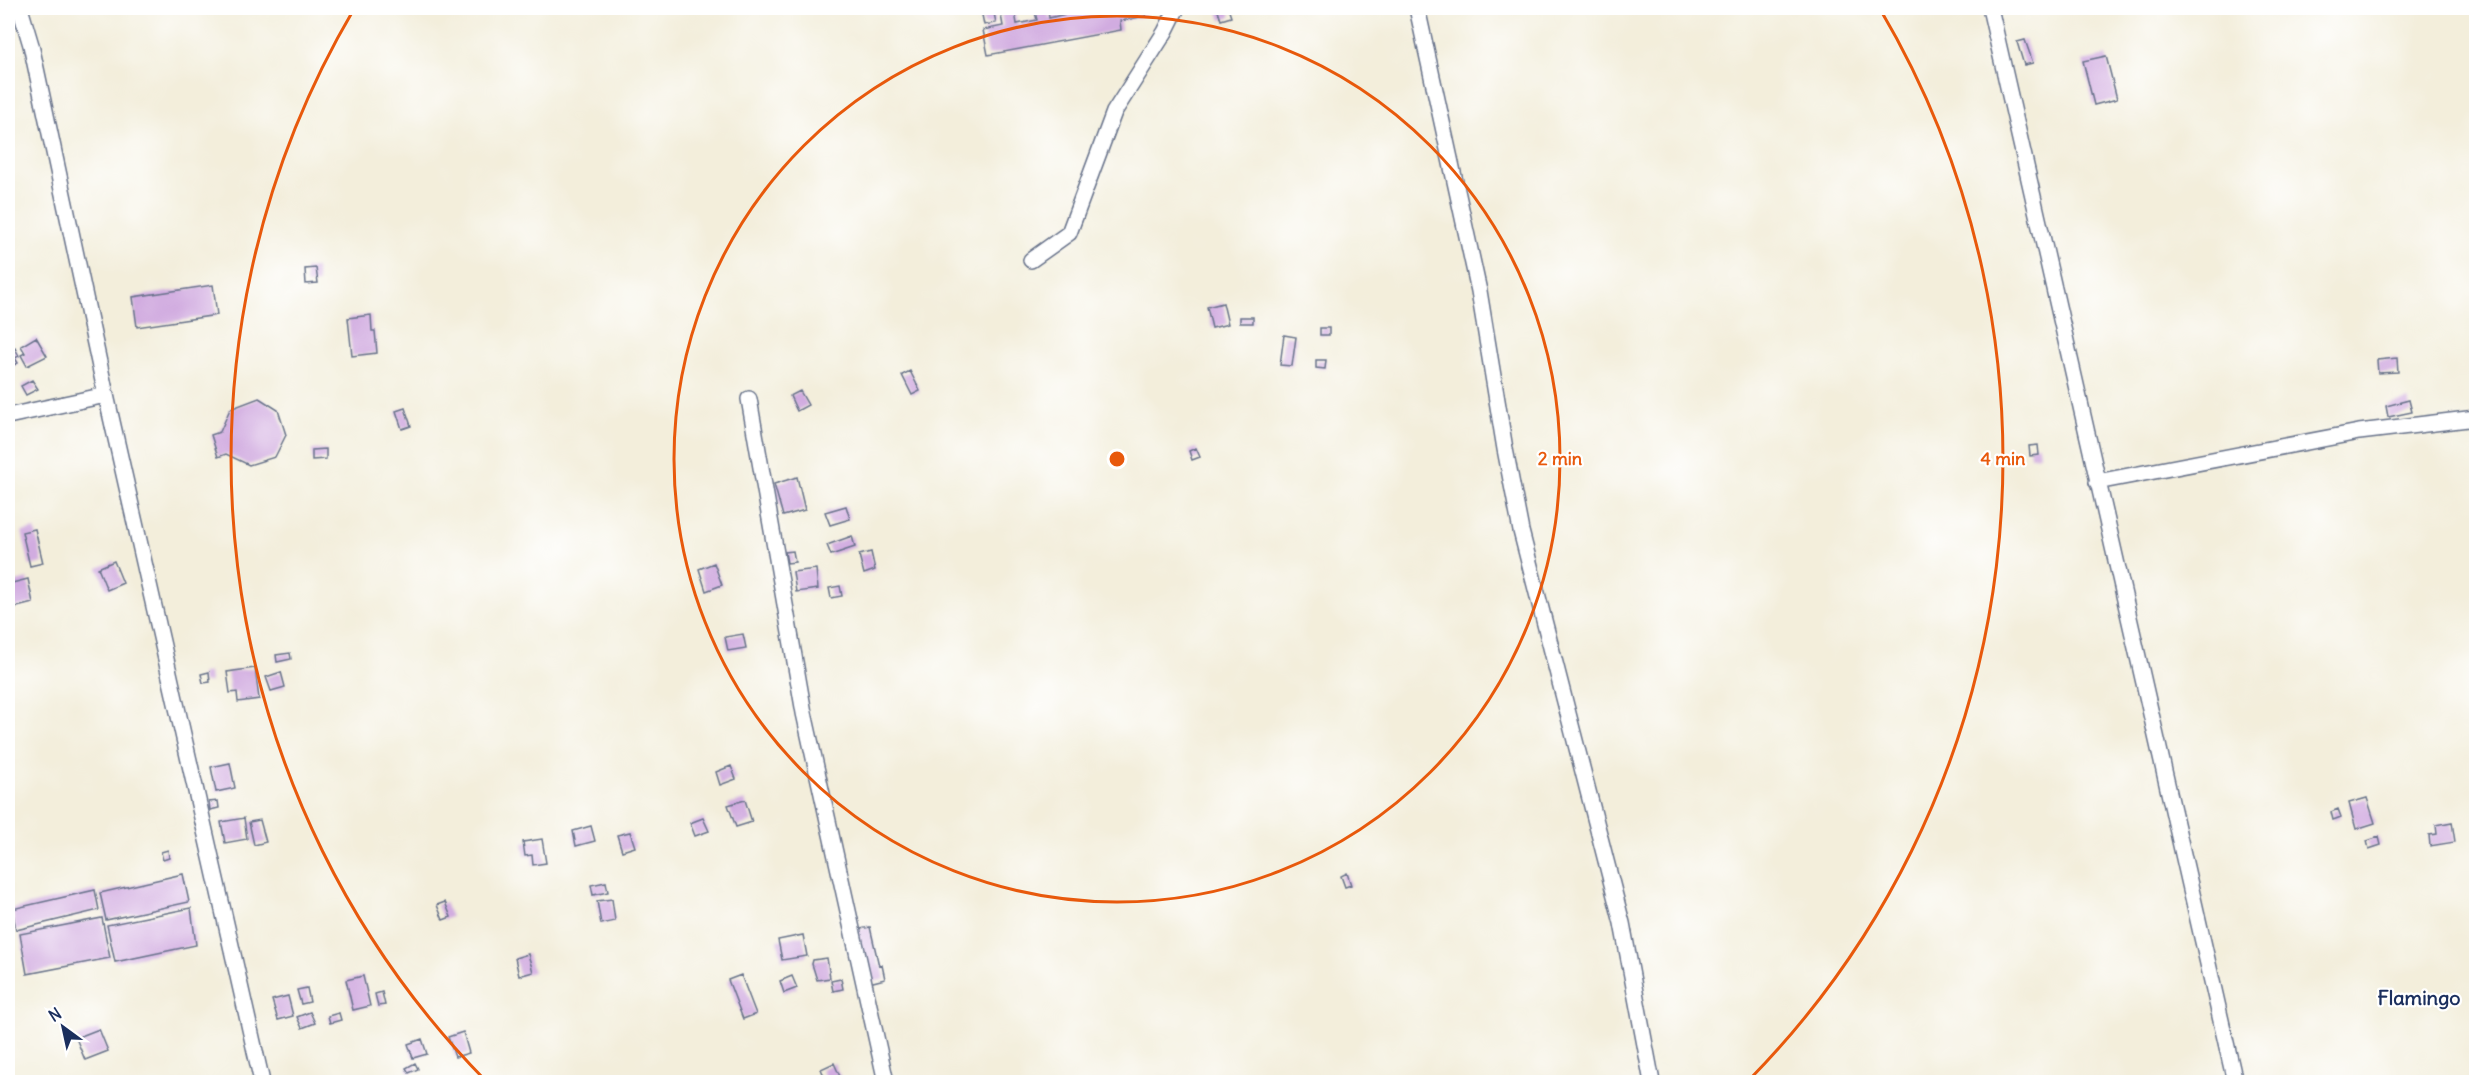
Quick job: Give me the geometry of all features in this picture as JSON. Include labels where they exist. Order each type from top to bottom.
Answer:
[{"type":"street","points":[[20,8],[262,1083]]},
{"type":"street","points":[[1031,260],[1069,233],[1114,112],[1178,8]]},
{"type":"street","points":[[1417,8],[1479,291],[1521,531],[1622,923],[1652,1083]]},
{"type":"street","points":[[1990,8],[2235,1083]]},
{"type":"street","points":[[8,416],[106,395]]},
{"type":"street","points":[[749,399],[804,713],[886,1083]]},
{"type":"street","points":[[2097,482],[2360,432],[2476,418]]},
{"type":"building","points":[[993,8],[996,23],[984,25],[981,10]]},
{"type":"building","points":[[1089,8],[1092,12],[1115,8],[1144,8],[1146,16],[1120,21],[1121,30],[988,55],[983,30],[1003,26],[1001,15],[1015,12],[1017,24],[1037,20],[1035,12],[1048,10],[1049,18]]},
{"type":"building","points":[[1217,8],[1228,8],[1231,17],[1221,20]]},
{"type":"building","points":[[2025,40],[2033,63],[2024,65],[2017,42]]},
{"type":"building","points":[[2106,56],[2117,99],[2094,105],[2083,61]]},
{"type":"building","points":[[316,268],[318,283],[306,284],[305,269]]},
{"type":"building","points":[[213,285],[217,315],[137,327],[133,297]]},
{"type":"building","points":[[1223,303],[1228,324],[1212,328],[1207,307]]},
{"type":"building","points":[[371,315],[377,353],[352,356],[348,318]]},
{"type":"building","points":[[1240,317],[1253,317],[1253,323],[1240,323]]},
{"type":"building","points":[[1320,328],[1329,328],[1329,335],[1320,335]]},
{"type":"building","points":[[1284,335],[1296,337],[1292,366],[1280,365]]},
{"type":"building","points":[[36,337],[47,356],[27,366],[21,355],[25,353],[21,346]]},
{"type":"building","points":[[15,348],[19,356],[15,358],[18,363],[10,367],[8,352]]},
{"type":"building","points":[[2397,358],[2398,372],[2378,373],[2377,360]]},
{"type":"building","points":[[1316,360],[1326,360],[1325,369],[1316,368]]},
{"type":"building","points":[[910,371],[920,391],[912,395],[902,375]]},
{"type":"building","points":[[32,380],[38,389],[26,395],[21,386]]},
{"type":"building","points":[[800,391],[808,405],[797,411],[790,396]]},
{"type":"building","points":[[259,398],[278,410],[286,435],[275,457],[249,465],[226,454],[218,457],[211,435],[220,432],[230,409]]},
{"type":"building","points":[[2409,400],[2412,412],[2388,417],[2386,406]]},
{"type":"building","points":[[405,408],[411,426],[402,429],[396,411]]},
{"type":"building","points":[[2038,445],[2039,455],[2030,456],[2029,446]]},
{"type":"building","points":[[1196,448],[1200,457],[1192,460],[1189,451]]},
{"type":"building","points":[[326,449],[326,459],[312,460],[312,450]]},
{"type":"building","points":[[797,477],[805,510],[783,516],[774,484]]},
{"type":"building","points":[[846,506],[850,519],[830,525],[825,512]]},
{"type":"building","points":[[35,529],[43,563],[30,566],[22,532]]},
{"type":"building","points":[[852,536],[855,547],[831,555],[827,545]]},
{"type":"building","points":[[793,551],[795,562],[787,563],[785,552]]},
{"type":"building","points":[[871,552],[875,570],[864,574],[859,555]]},
{"type":"building","points":[[114,561],[123,583],[107,590],[98,568]]},
{"type":"building","points":[[714,563],[722,585],[706,591],[699,569]]},
{"type":"building","points":[[816,569],[818,589],[796,592],[793,572]]},
{"type":"building","points":[[28,579],[33,603],[9,609],[8,584]]},
{"type":"building","points":[[840,586],[842,596],[831,598],[829,588]]},
{"type":"building","points":[[743,634],[746,648],[728,651],[725,637]]},
{"type":"building","points":[[290,653],[291,659],[277,662],[276,655]]},
{"type":"building","points":[[255,668],[259,699],[238,702],[237,692],[230,693],[227,672]]},
{"type":"building","points":[[209,672],[210,682],[203,683],[201,674]]},
{"type":"building","points":[[281,672],[285,687],[271,691],[266,677]]},
{"type":"building","points":[[230,763],[235,788],[216,792],[211,767]]},
{"type":"building","points":[[731,766],[736,779],[720,785],[716,772]]},
{"type":"building","points":[[2367,798],[2375,823],[2356,829],[2349,803]]},
{"type":"building","points":[[745,800],[752,822],[736,827],[728,805]]},
{"type":"building","points":[[218,801],[219,808],[210,810],[209,802]]},
{"type":"building","points":[[2338,809],[2341,817],[2333,820],[2331,812]]},
{"type":"building","points":[[244,818],[247,839],[225,843],[221,822]]},
{"type":"building","points":[[703,818],[709,831],[695,836],[690,823]]},
{"type":"building","points":[[260,820],[266,842],[254,845],[249,822]]},
{"type":"building","points":[[2452,822],[2455,842],[2430,846],[2429,835],[2437,834],[2436,825]]},
{"type":"building","points":[[591,826],[595,841],[576,846],[573,831]]},
{"type":"building","points":[[630,832],[635,847],[622,851],[617,835]]},
{"type":"building","points":[[2379,837],[2381,845],[2369,849],[2367,841]]},
{"type":"building","points":[[542,839],[546,863],[533,865],[532,855],[525,856],[523,842]]},
{"type":"building","points":[[168,850],[169,858],[163,860],[161,852]]},
{"type":"building","points":[[1347,873],[1351,885],[1345,887],[1341,876]]},
{"type":"building","points":[[183,874],[189,902],[106,920],[100,893]]},
{"type":"building","points":[[606,882],[608,892],[593,895],[591,885]]},
{"type":"building","points":[[95,890],[99,910],[16,930],[12,909]]},
{"type":"building","points":[[612,899],[615,921],[601,924],[597,901]]},
{"type":"building","points":[[445,902],[451,917],[443,920],[437,905]]},
{"type":"building","points":[[191,908],[196,945],[115,962],[107,925]]},
{"type":"building","points":[[102,918],[110,958],[27,974],[20,934]]},
{"type":"building","points":[[870,927],[879,966],[882,965],[885,979],[869,983],[856,930]]},
{"type":"building","points":[[803,935],[807,956],[782,960],[778,940]]},
{"type":"building","points":[[528,954],[533,972],[519,976],[515,958]]},
{"type":"building","points":[[827,958],[830,978],[817,980],[813,960]]},
{"type":"building","points":[[741,975],[756,1014],[743,1019],[728,980]]},
{"type":"building","points":[[363,976],[370,1006],[353,1010],[346,980]]},
{"type":"building","points":[[792,976],[797,988],[784,993],[780,981]]},
{"type":"building","points":[[841,979],[843,989],[833,991],[831,981]]},
{"type":"building","points":[[307,988],[310,1002],[301,1004],[297,990]]},
{"type":"building","points":[[382,992],[385,1005],[378,1006],[375,994]]},
{"type":"building","points":[[288,996],[293,1016],[278,1020],[272,1000]]},
{"type":"building","points":[[310,1012],[315,1023],[302,1028],[297,1017]]},
{"type":"building","points":[[339,1013],[341,1020],[330,1023],[328,1016]]},
{"type":"building","points":[[99,1029],[108,1051],[85,1060],[76,1038]]},
{"type":"building","points":[[463,1032],[469,1053],[455,1057],[448,1037]]},
{"type":"building","points":[[422,1039],[427,1054],[413,1058],[408,1044]]},
{"type":"building","points":[[415,1063],[418,1069],[409,1073],[406,1068]]},
{"type":"building","points":[[834,1063],[842,1081],[827,1082],[821,1069]]},
{"type":"district","name":"Flamingo","points":[[2419,998]]}]
